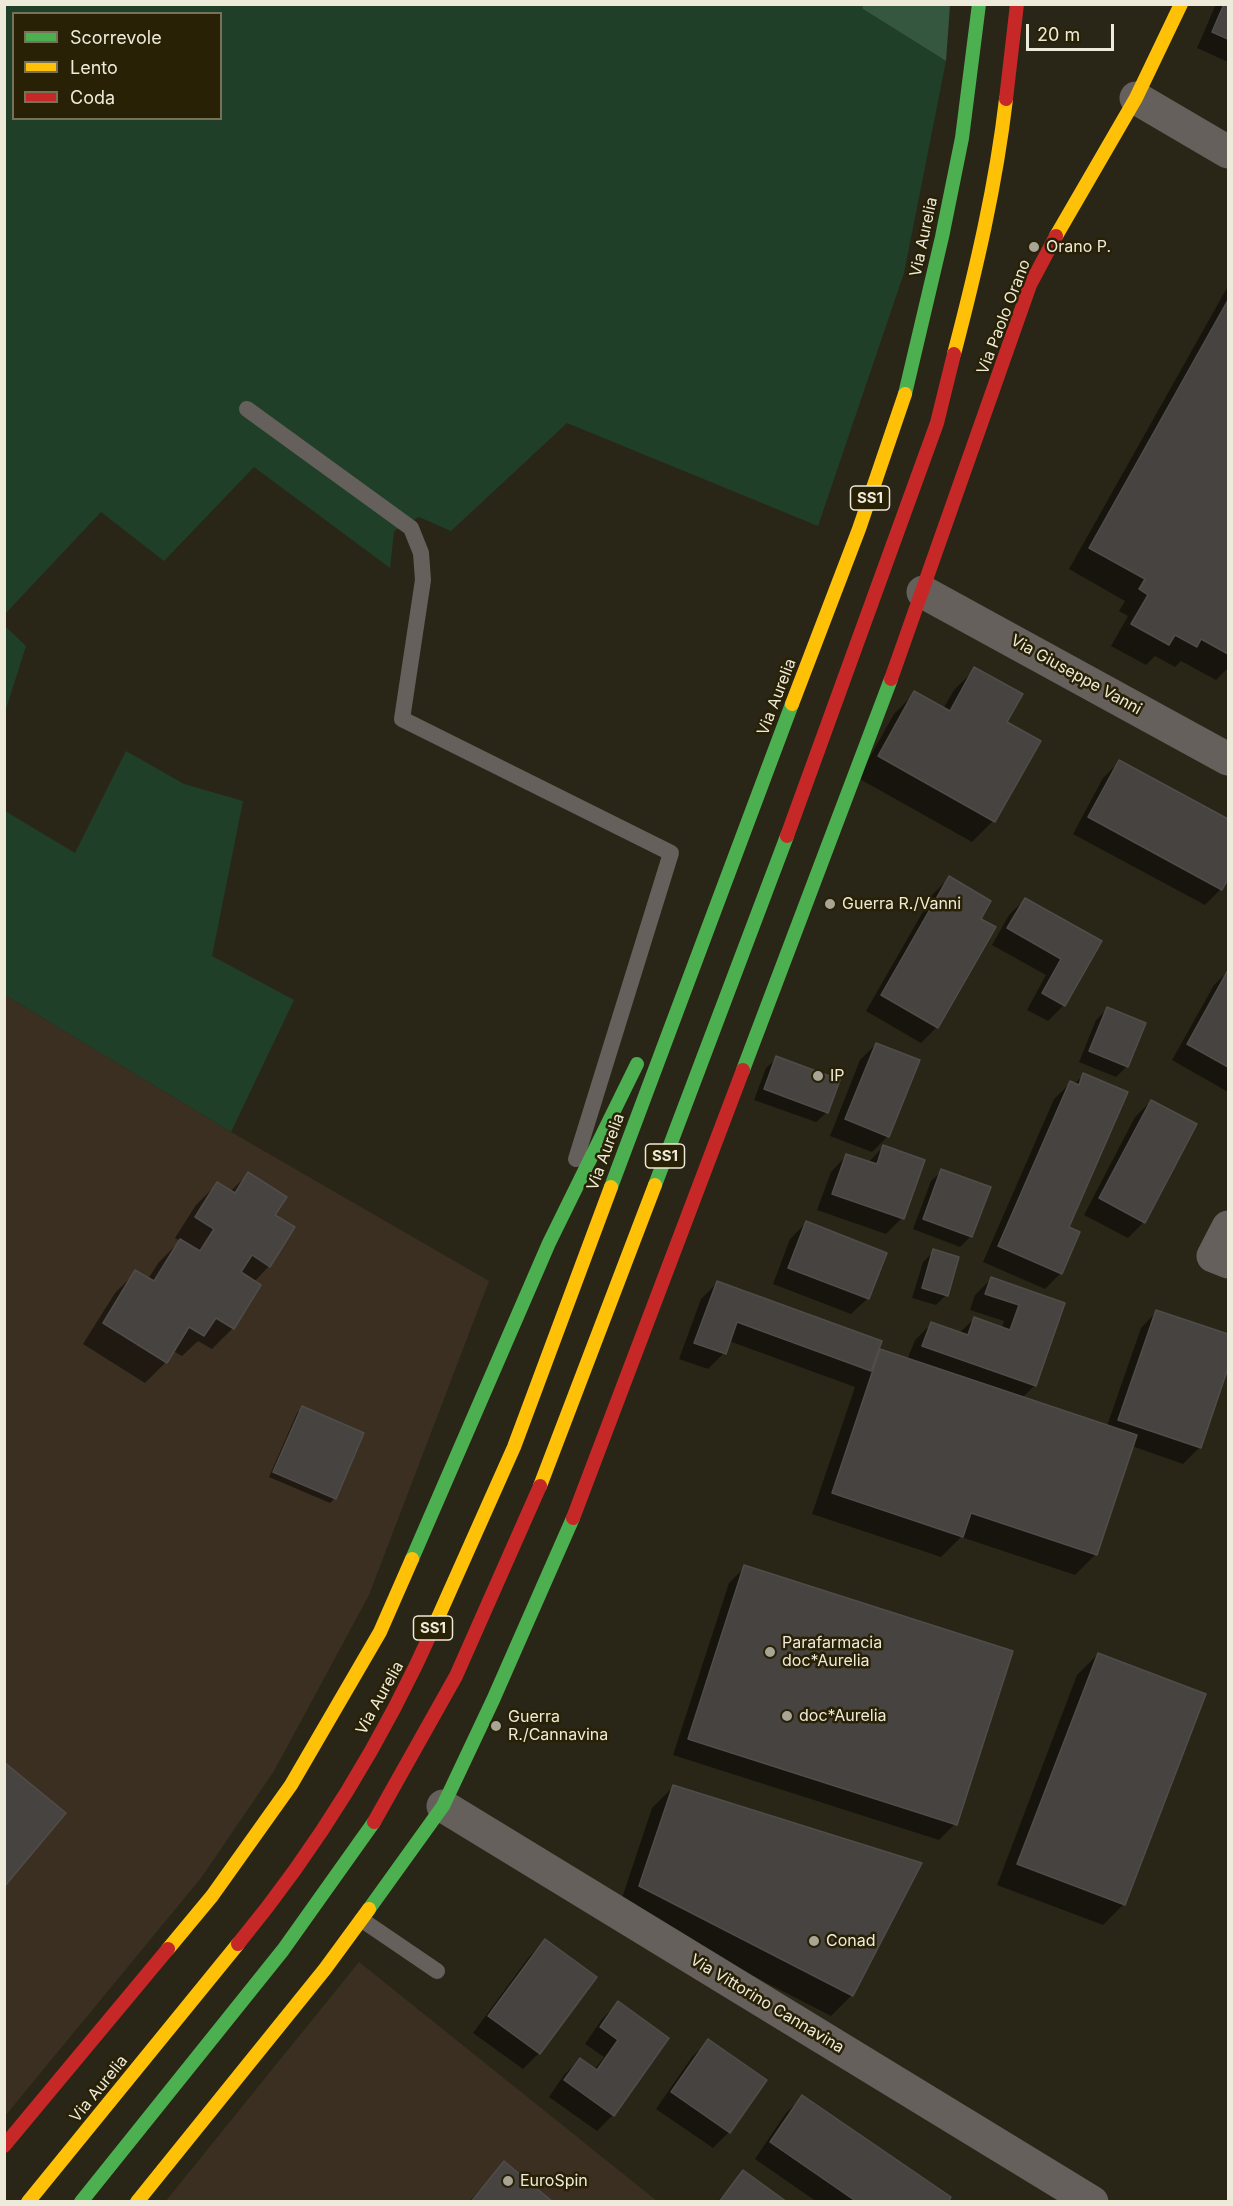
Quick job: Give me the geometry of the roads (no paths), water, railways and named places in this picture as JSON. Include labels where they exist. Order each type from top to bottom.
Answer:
[{"type":"main road","name":"Via Aurelia","points":[[28,2202],[259,1917],[338,1808],[414,1671],[514,1447],[859,529],[904,399],[942,237],[962,138],[979,4]]},
{"type":"main road","name":"SS1","points":[[81,2202],[283,1950],[372,1826],[456,1676],[551,1460],[828,726],[937,423],[974,280],[1000,146],[1017,4]]},
{"type":"main road","name":"Via Paolo Orano","points":[[923,592],[1030,285],[1070,209],[1136,98],[1181,4]]},
{"type":"main road","points":[[137,2202],[325,1970],[443,1806],[493,1700],[580,1503],[923,592]]},
{"type":"main road","points":[[655,1029],[691,972]]},
{"type":"main road","name":"Via Aurelia","points":[[4,2146],[212,1896],[291,1785],[380,1632],[549,1243],[644,1049]]},
{"type":"street","points":[[1136,98],[1228,152]]},
{"type":"street","name":"Via Giuseppe Vanni","points":[[923,592],[1228,759]]},
{"type":"street","points":[[1228,1227],[1213,1256],[1228,1262]]},
{"type":"street","name":"Via Vittorino Cannavina","points":[[443,1806],[1092,2202]]},
{"type":"lane","points":[[247,409],[411,528],[421,553],[423,580],[402,719],[671,854],[549,1243]]},
{"type":"lane","points":[[362,1920],[437,1971]]},
{"type":"place","name":"Orano P.","points":[[1034,247]]},
{"type":"place","name":"Guerra R./Vanni","points":[[830,904]]},
{"type":"place","name":"IP","points":[[818,1076]]},
{"type":"place","name":"Parafarmacia doc*Aurelia","points":[[770,1652]]},
{"type":"place","name":"doc*Aurelia","points":[[787,1716]]},
{"type":"place","name":"Guerra R./Cannavina","points":[[496,1726]]},
{"type":"place","name":"Conad","points":[[814,1941]]},
{"type":"place","name":"EuroSpin","points":[[508,2181]]}]
